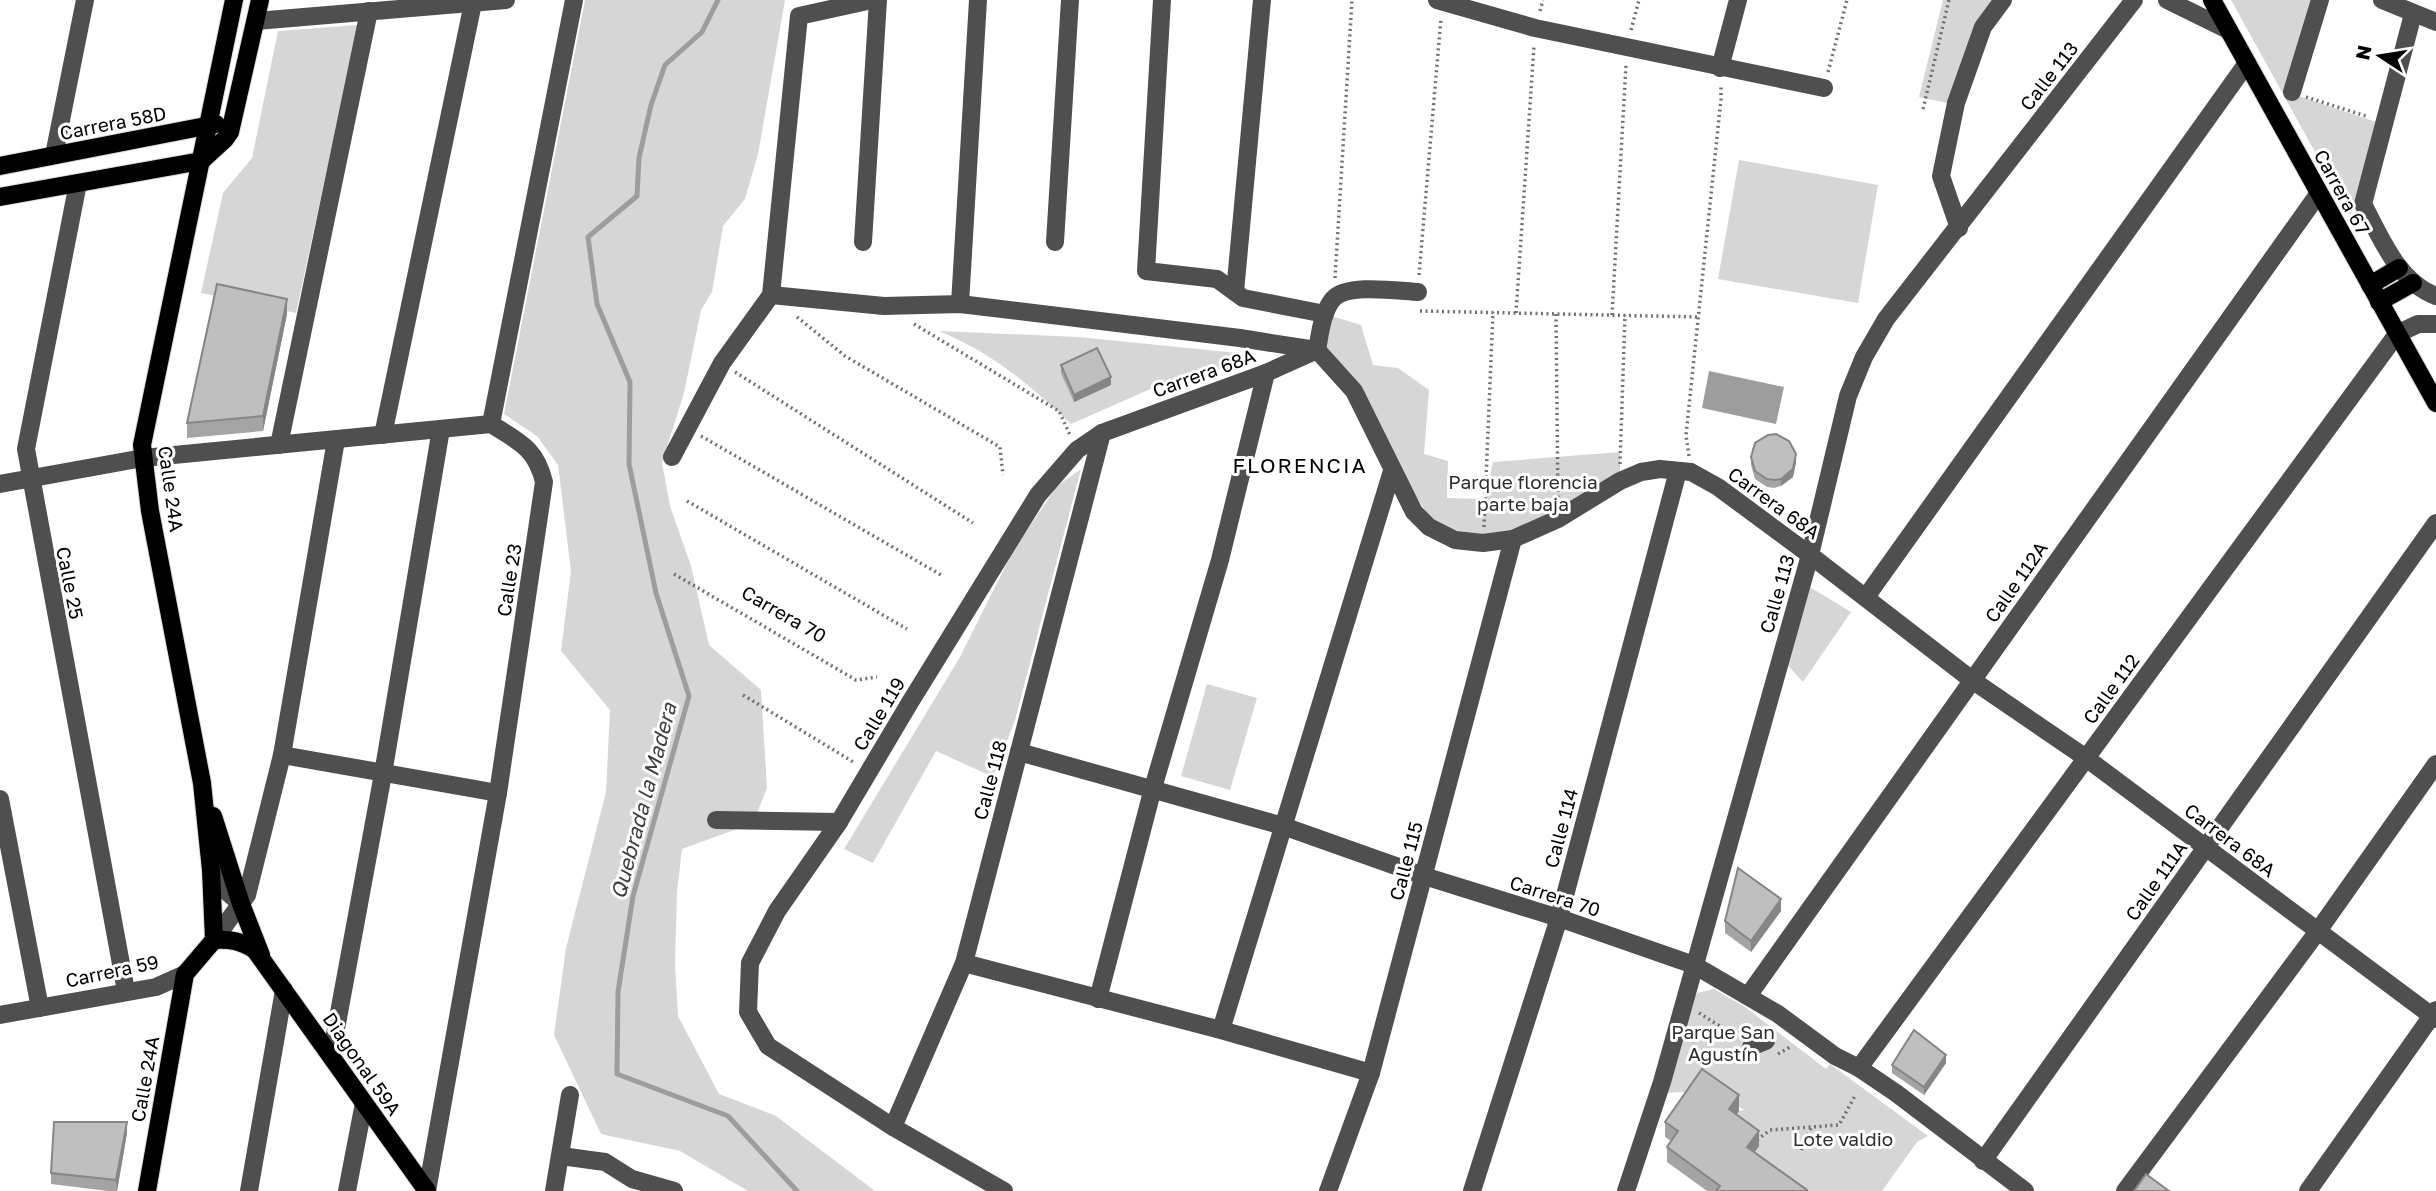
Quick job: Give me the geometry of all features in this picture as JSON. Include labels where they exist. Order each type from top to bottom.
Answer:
[{"type":"main road","name":"Calle 24A","points":[[214,940],[211,870],[202,783],[153,525],[143,458],[145,428],[234,0]]},
{"type":"main road","points":[[0,197],[201,161],[225,139],[233,121],[260,0]]},
{"type":"main road","name":"Carrera 67","points":[[2212,0],[2436,403]]},
{"type":"main road","name":"Carrera 58D","points":[[0,166],[233,121]]},
{"type":"main road","points":[[2370,285],[2399,268]]},
{"type":"main road","points":[[2379,302],[2413,284]]},
{"type":"main road","name":"Calle 24A","points":[[202,783],[241,904]]},
{"type":"main road","name":"Diagonal 59A","points":[[241,904],[264,961]]},
{"type":"main road","name":"Diagonal 59A","points":[[214,940],[243,942],[255,950],[427,1191]]},
{"type":"main road","name":"Carrera 59","points":[[184,974],[214,940]]},
{"type":"main road","name":"Calle 24A","points":[[146,1191],[184,974]]},
{"type":"street","points":[[54,155],[85,0]]},
{"type":"street","points":[[256,20],[369,11],[393,5],[506,0]]},
{"type":"street","points":[[0,484],[143,458],[491,424],[574,0]]},
{"type":"street","points":[[672,457],[722,363],[771,295],[799,16],[872,0]]},
{"type":"street","points":[[863,242],[878,0]]},
{"type":"street","points":[[960,304],[978,0]]},
{"type":"street","points":[[1055,242],[1070,0]]},
{"type":"street","points":[[1162,0],[1146,271],[1217,279],[1243,298],[1325,314]]},
{"type":"street","points":[[1235,292],[1262,0]]},
{"type":"street","points":[[1720,68],[1738,0]]},
{"type":"street","points":[[1959,228],[1941,176],[1956,103],[1983,27],[2003,0]]},
{"type":"street","name":"Calle 113","points":[[1626,1191],[1661,1082],[1810,555],[1848,396],[1864,357],[1886,319],[2134,0]]},
{"type":"street","points":[[2167,0],[2228,30]]},
{"type":"street","points":[[2292,92],[2320,0]]},
{"type":"street","points":[[2382,0],[2436,22]]},
{"type":"street","points":[[1439,1],[1535,28],[1824,88]]},
{"type":"street","points":[[383,435],[473,3]]},
{"type":"street","points":[[279,445],[369,11]]},
{"type":"street","points":[[2385,122],[2413,14]]},
{"type":"street","points":[[1866,597],[2246,63]]},
{"type":"street","name":"Carrera 67","points":[[2385,122],[2363,204],[2399,268],[2413,284],[2436,296]]},
{"type":"street","name":"Calle 25","points":[[78,183],[26,449],[29,477],[126,991]]},
{"type":"street","name":"Calle 112A","points":[[1748,996],[2319,193]]},
{"type":"street","points":[[1317,350],[1325,314],[1334,297],[1351,289],[1418,292]]},
{"type":"street","points":[[771,295],[884,306],[960,304],[1317,350],[1354,391],[1414,512],[1429,527],[1455,540],[1483,543],[1513,539],[1558,519],[1620,481],[1641,472],[1660,469],[1684,472]]},
{"type":"street","points":[[2397,334],[2418,324],[2436,324]]},
{"type":"street","name":"Calle 112","points":[[1858,1068],[2397,334]]},
{"type":"street","name":"Carrera 68A","points":[[1077,450],[1102,433],[1266,373],[1317,350]]},
{"type":"street","points":[[1098,999],[1153,788],[1220,560],[1266,373]]},
{"type":"street","name":"Calle 23","points":[[427,1191],[498,793],[544,482],[540,465],[528,447],[491,424]]},
{"type":"street","points":[[331,1056],[383,774],[441,429]]},
{"type":"street","name":"Calle 118","points":[[892,1128],[964,963],[1102,433]]},
{"type":"street","name":"Carrera 59","points":[[214,940],[247,895],[282,755],[336,440]]},
{"type":"street","name":"Calle 119","points":[[892,1128],[768,1046],[748,1013],[750,963],[777,911],[839,822],[1038,495],[1077,450]]},
{"type":"street","points":[[1221,1030],[1392,471]]},
{"type":"street","name":"Carrera 68A","points":[[1684,472],[1718,487],[1972,680],[2086,758],[2435,1015]]},
{"type":"street","name":"Calle 114","points":[[1472,1191],[1559,918],[1684,472]]},
{"type":"street","name":"Calle 111A","points":[[1983,1161],[2436,523]]},
{"type":"street","name":"Calle 115","points":[[1328,1191],[1371,1073],[1513,539]]},
{"type":"street","name":"Carrera 70","points":[[1019,752],[1283,826],[1424,876],[1559,918],[1694,965],[1748,996],[1835,1056],[1896,1093],[2025,1191]]},
{"type":"street","points":[[282,755],[498,793]]},
{"type":"street","points":[[2125,1191],[2318,931],[2436,764]]},
{"type":"street","points":[[0,799],[40,1008]]},
{"type":"street","points":[[716,820],[839,822]]},
{"type":"street","points":[[211,870],[220,886],[241,904]]},
{"type":"street","points":[[964,963],[1221,1030],[1371,1073]]},
{"type":"street","name":"Carrera 59","points":[[0,1015],[156,987],[184,974]]},
{"type":"street","points":[[249,1191],[284,990]]},
{"type":"street","points":[[2308,1191],[2435,1015]]},
{"type":"street","points":[[554,1191],[570,1095]]},
{"type":"street","points":[[347,1191],[364,1103]]},
{"type":"street","points":[[892,1128],[1004,1191]]},
{"type":"street","points":[[561,1156],[606,1163],[632,1179],[674,1191]]},
{"type":"path","points":[[1334,297],[1352,0]]},
{"type":"path","points":[[1517,313],[1535,28],[1542,0]]},
{"type":"path","points":[[1612,315],[1627,48],[1639,0]]},
{"type":"path","points":[[1824,88],[1847,0]]},
{"type":"path","points":[[1923,109],[1949,0]]},
{"type":"path","points":[[1439,1],[1417,311],[1698,317]]},
{"type":"path","points":[[1684,472],[1721,99],[1720,68]]},
{"type":"path","points":[[2292,92],[2385,122]]},
{"type":"path","points":[[771,295],[845,356],[1000,447],[1003,475]]},
{"type":"path","points":[[884,306],[1059,411],[1077,450]]},
{"type":"path","points":[[1483,543],[1493,312]]},
{"type":"path","points":[[1556,314],[1558,519]]},
{"type":"path","points":[[1620,481],[1625,315]]},
{"type":"path","points":[[722,363],[973,523]]},
{"type":"path","points":[[687,428],[940,575]]},
{"type":"path","points":[[687,501],[907,629]]},
{"type":"path","name":"Carrera 70","points":[[674,574],[856,680],[877,677]]},
{"type":"path","points":[[743,695],[869,771]]},
{"type":"path","points":[[1689,1007],[1727,1030],[1759,1044]]},
{"type":"path","points":[[1690,1042],[1727,1030]]},
{"type":"path","points":[[1754,1142],[1770,1130],[1839,1125],[1856,1094]]},
{"type":"path","points":[[1801,1150],[1811,1128]]},
{"type":"green space","points":[[585,0],[785,0],[758,154],[745,199],[723,226],[712,292],[701,310],[684,393],[662,463],[670,506],[691,566],[709,645],[761,690],[767,788],[753,823],[682,849],[677,892],[675,964],[678,1016],[719,1094],[776,1116],[875,1191],[748,1191],[680,1151],[601,1134],[554,1035],[566,948],[606,792],[610,710],[561,651],[571,571],[558,465],[537,436],[504,414]]},
{"type":"green space","points":[[1943,0],[1996,0],[1952,104],[1919,97]]},
{"type":"green space","points":[[2231,0],[2315,0],[2287,92],[2376,122],[2351,217]]},
{"type":"green space","points":[[358,25],[296,313],[201,293],[223,193],[252,158],[278,31]]},
{"type":"green space","points":[[1739,160],[1878,185],[1858,303],[1718,279]]},
{"type":"green space","name":"Parque florencia parte baja","points":[[1325,314],[1361,325],[1373,365],[1398,368],[1429,390],[1424,454],[1448,461],[1447,498],[1485,499],[1493,462],[1620,452],[1620,481],[1508,533],[1467,535],[1431,519],[1317,350]]},
{"type":"green space","points":[[939,331],[1079,337],[1237,353],[1239,364],[1164,383],[1071,424],[1010,371]]},
{"type":"green space","points":[[1081,469],[1015,720],[993,777],[936,751],[873,863],[844,849],[960,657],[1013,551],[1057,486]]},
{"type":"green space","points":[[1808,586],[1851,612],[1803,682],[1784,661]]},
{"type":"green space","points":[[1207,684],[1257,698],[1230,790],[1181,776]]},
{"type":"green space","points":[[1714,989],[1745,1007],[1826,1069],[1830,1064],[1928,1136],[1917,1142],[1882,1191],[1787,1191],[1729,1124],[1739,1111],[1744,1110],[1725,1099],[1706,1094],[1664,1093],[1689,1007],[1697,993]]},
{"type":"shaded area","points":[[1709,371],[1784,387],[1776,424],[1702,408]]},
{"type":"building","points":[[217,284],[287,299],[263,416],[187,423]]},
{"type":"building","points":[[1097,348],[1111,377],[1074,395],[1061,365]]},
{"type":"building","points":[[1776,434],[1789,441],[1796,454],[1793,469],[1781,479],[1774,480],[1755,471],[1751,457],[1755,443],[1768,435]]},
{"type":"building","points":[[1738,868],[1781,899],[1751,941],[1725,921]]},
{"type":"building","points":[[1914,1030],[1946,1055],[1924,1087],[1892,1065]]},
{"type":"building","points":[[1702,1069],[1739,1095],[1729,1109],[1759,1131],[1747,1147],[1806,1191],[1716,1191],[1720,1186],[1667,1147],[1678,1131],[1665,1122]]},
{"type":"building","points":[[54,1122],[127,1122],[116,1180],[51,1173]]},
{"type":"building","points":[[2146,1174],[2169,1191],[2134,1191]]},
{"type":"waterway","name":"Quebrada la Madera","points":[[718,0],[702,32],[665,65],[651,105],[639,158],[637,196],[588,237],[597,304],[630,382],[629,464],[656,593],[689,696],[633,896],[618,992],[617,1074],[728,1116],[797,1191]]},
{"type":"district","name":"FLORENCIA","points":[[1300,466]]},
{"type":"park label","name":"Parque San Agustín","points":[[1723,1043]]},
{"type":"park label","name":"Lote valdio","points":[[1843,1139]]}]
